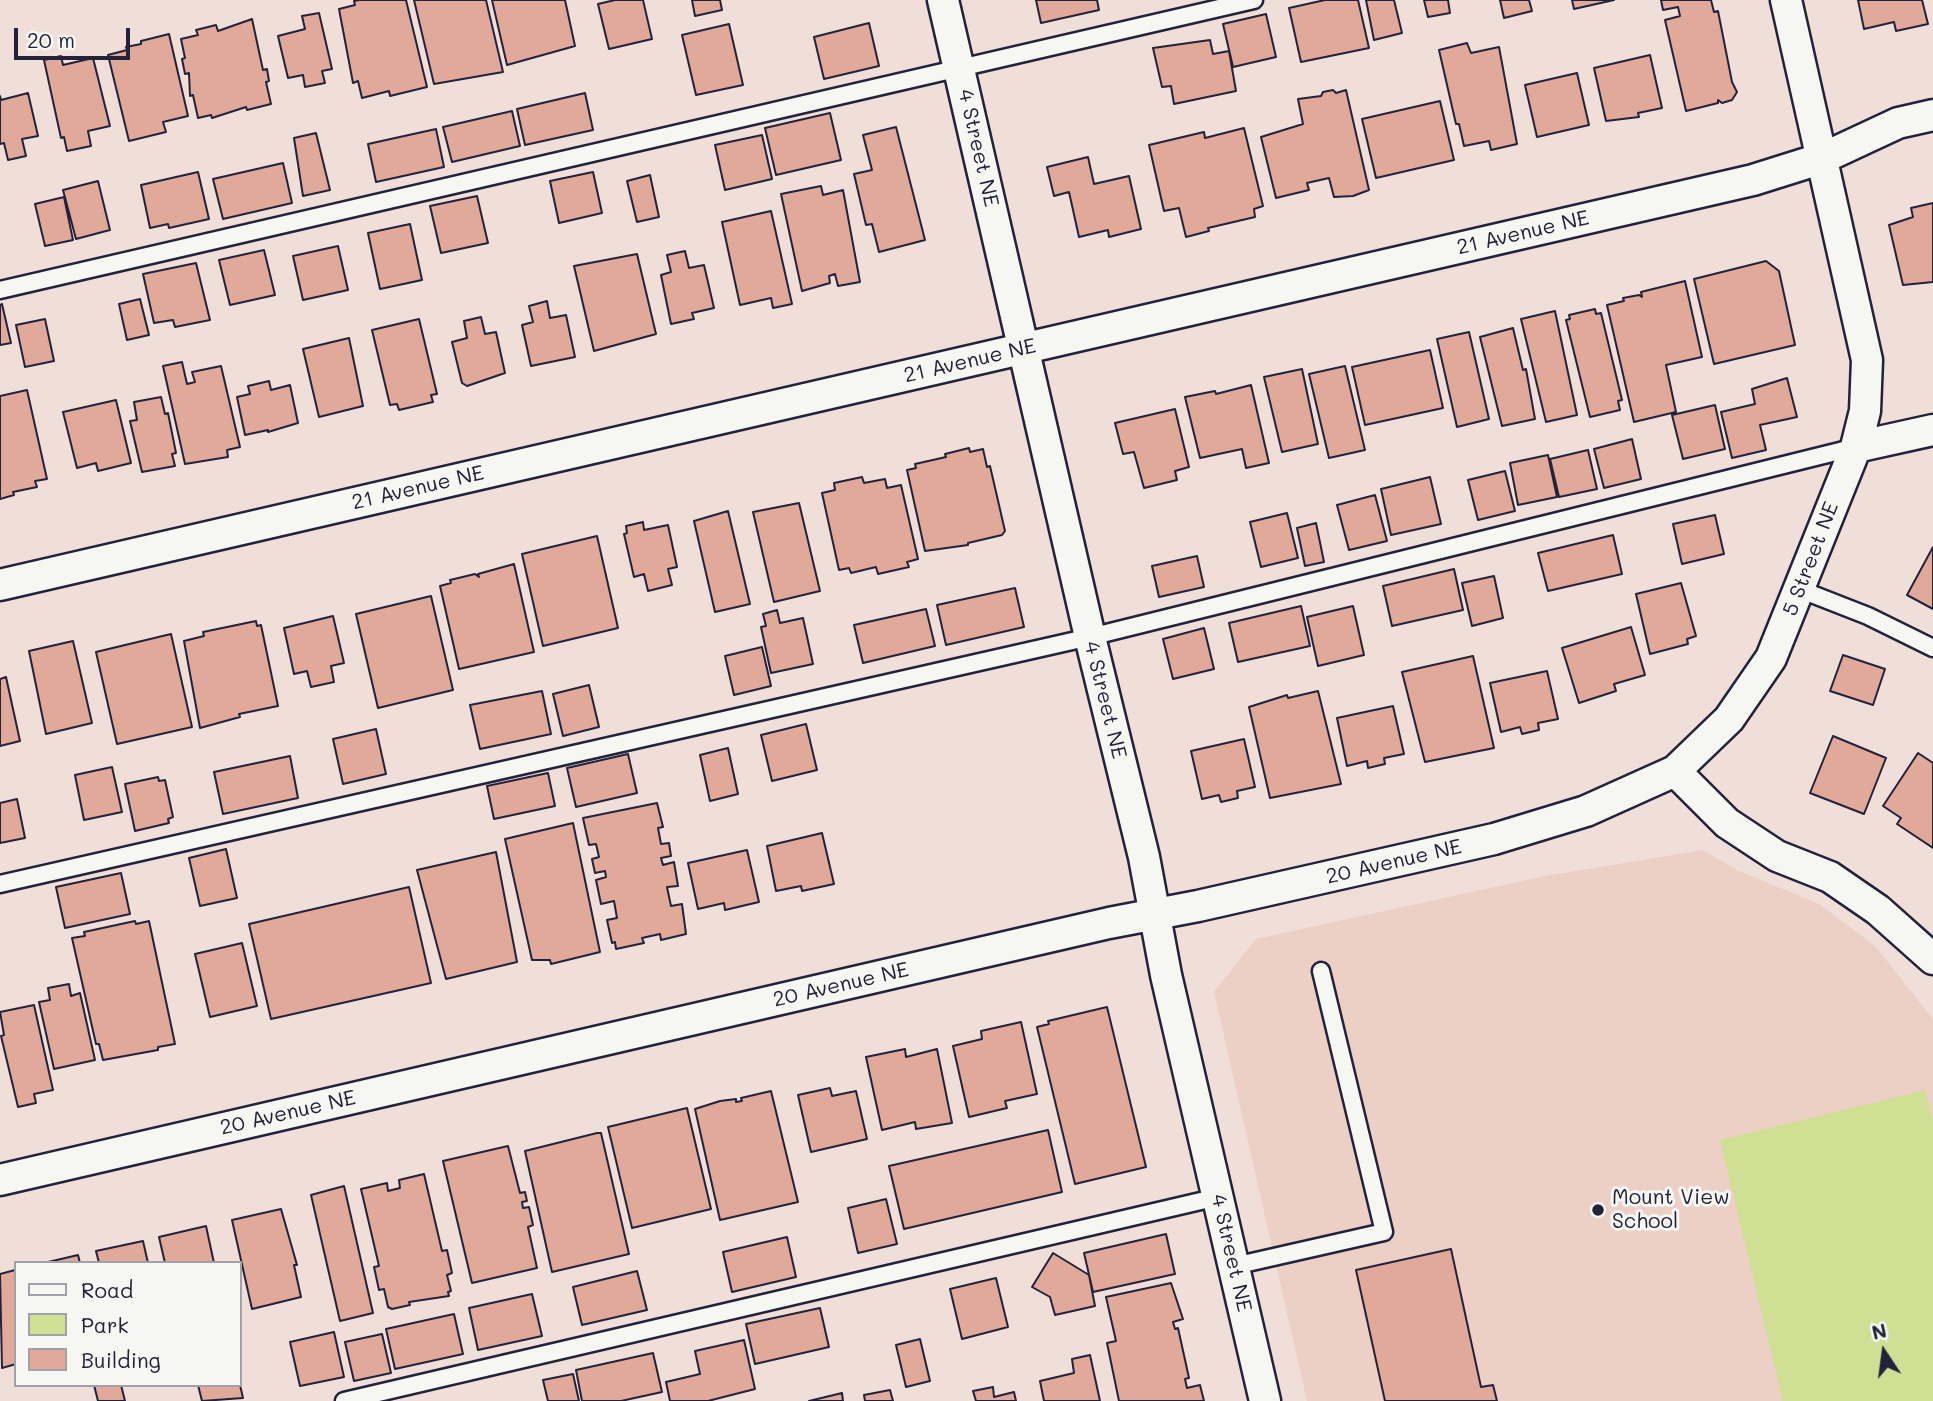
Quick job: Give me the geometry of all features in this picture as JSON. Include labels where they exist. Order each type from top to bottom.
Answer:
[{"type":"street","name":"4 Street NE","points":[[943,0],[1090,636],[1144,857],[1265,1401]]},
{"type":"street","name":"5 Street NE","points":[[1675,771],[1714,736],[1752,690],[1782,635],[1856,447],[1865,411],[1867,360],[1786,0]]},
{"type":"street","name":"21 Avenue NE","points":[[0,585],[1754,180],[1823,158],[1898,123],[1933,115]]},
{"type":"street","points":[[1856,447],[1933,430]]},
{"type":"street","points":[[1675,771],[1727,822],[1777,856],[1830,877],[1878,910],[1933,959]]},
{"type":"street","name":"20 Avenue NE","points":[[0,1180],[1540,826],[1603,804],[1675,771]]},
{"type":"lane","points":[[0,290],[1254,0]]},
{"type":"lane","points":[[0,884],[1090,636],[1856,447]]},
{"type":"lane","points":[[1799,589],[1868,616],[1933,648]]},
{"type":"lane","points":[[1234,1265],[1384,1232],[1321,971]]},
{"type":"lane","points":[[344,1401],[1218,1197]]},
{"type":"shaded area","name":"Mount View School","points":[[1703,850],[1739,871],[1819,904],[1875,946],[1933,1019],[1933,1401],[1307,1401],[1214,992],[1256,939],[1545,876]]},
{"type":"green space","points":[[1925,1090],[1933,1121],[1933,1401],[1783,1401],[1720,1140]]},
{"type":"building","points":[[359,0],[406,0],[427,87],[390,96],[389,91],[362,98],[358,81],[353,83],[339,9],[355,5],[354,1]]},
{"type":"building","points":[[414,0],[486,0],[503,72],[434,84]]},
{"type":"building","points":[[492,0],[565,0],[575,46],[507,65]]},
{"type":"building","points":[[615,0],[643,0],[652,39],[609,49],[598,4]]},
{"type":"building","points":[[692,0],[720,0],[722,10],[695,16]]},
{"type":"building","points":[[1036,0],[1097,0],[1099,10],[1041,23]]},
{"type":"building","points":[[1325,0],[1358,0],[1369,48],[1301,62],[1289,8]]},
{"type":"building","points":[[1366,0],[1394,0],[1402,33],[1374,40]]},
{"type":"building","points":[[1424,0],[1448,0],[1450,13],[1428,17]]},
{"type":"building","points":[[1500,0],[1529,0],[1532,11],[1504,18]]},
{"type":"building","points":[[1572,0],[1614,0],[1574,9]]},
{"type":"building","points":[[1661,0],[1711,0],[1714,12],[1718,11],[1732,82],[1737,92],[1732,100],[1722,103],[1718,100],[1718,103],[1686,111],[1665,20],[1680,16],[1678,7],[1663,10]]},
{"type":"building","points":[[1858,0],[1922,0],[1928,24],[1896,31],[1894,22],[1864,29]]},
{"type":"building","points":[[319,13],[332,69],[322,71],[325,83],[305,87],[303,75],[288,78],[278,36],[305,29],[302,16]]},
{"type":"building","points":[[1266,14],[1276,57],[1233,67],[1223,24]]},
{"type":"building","points":[[252,19],[263,70],[267,69],[269,81],[266,82],[271,104],[247,110],[246,107],[212,118],[211,115],[198,118],[193,95],[190,96],[189,73],[185,74],[181,39],[198,35],[196,30],[216,25],[218,31]]},
{"type":"building","points":[[869,23],[879,66],[824,79],[814,37]]},
{"type":"building","points":[[729,24],[743,85],[696,95],[682,35]]},
{"type":"building","points":[[169,34],[188,116],[163,122],[166,132],[129,141],[108,55],[127,50],[126,47],[141,44],[141,41]]},
{"type":"building","points":[[1210,40],[1213,54],[1229,51],[1236,91],[1174,104],[1171,86],[1162,87],[1153,48]]},
{"type":"building","points":[[1467,43],[1471,53],[1499,47],[1517,144],[1491,150],[1489,141],[1464,146],[1459,124],[1456,124],[1439,50]]},
{"type":"building","points":[[1650,55],[1662,108],[1638,113],[1639,117],[1606,121],[1594,68]]},
{"type":"building","points":[[61,56],[63,65],[93,58],[110,126],[88,131],[91,146],[67,151],[64,137],[61,138],[44,60]]},
{"type":"building","points":[[1577,73],[1589,125],[1537,137],[1525,85]]},
{"type":"building","points":[[1333,90],[1336,93],[1346,90],[1369,190],[1353,196],[1334,197],[1329,178],[1307,183],[1309,190],[1276,198],[1261,137],[1303,124],[1298,99],[1321,96],[1323,92]]},
{"type":"building","points":[[28,93],[38,136],[22,139],[26,156],[8,160],[4,143],[0,144],[0,96],[1,100]]},
{"type":"building","points":[[585,93],[593,130],[525,145],[517,109]]},
{"type":"building","points":[[1440,101],[1454,160],[1376,178],[1362,119]]},
{"type":"building","points":[[512,111],[520,146],[452,162],[443,127]]},
{"type":"building","points":[[830,113],[841,160],[776,175],[765,128]]},
{"type":"building","points":[[896,127],[925,240],[879,252],[872,224],[866,225],[854,174],[872,170],[863,135]]},
{"type":"building","points":[[1244,128],[1263,206],[1254,209],[1255,217],[1208,228],[1209,231],[1186,237],[1179,208],[1164,211],[1149,145],[1204,132],[1205,138]]},
{"type":"building","points":[[436,129],[444,167],[376,182],[368,144]]},
{"type":"building","points":[[316,133],[330,190],[303,196],[294,138]]},
{"type":"building","points":[[762,135],[772,179],[725,190],[715,145]]},
{"type":"building","points":[[1088,157],[1094,184],[1129,176],[1141,229],[1109,237],[1108,230],[1079,237],[1069,192],[1054,196],[1047,167]]},
{"type":"building","points":[[283,163],[292,203],[223,219],[213,179]]},
{"type":"building","points":[[198,172],[209,219],[169,228],[168,224],[150,228],[141,185]]},
{"type":"building","points":[[593,172],[602,213],[559,223],[550,181]]},
{"type":"building","points":[[650,175],[659,217],[637,222],[627,181]]},
{"type":"building","points":[[98,181],[110,230],[76,239],[63,190]]},
{"type":"building","points":[[821,186],[823,195],[843,190],[860,282],[838,286],[835,274],[829,276],[830,283],[802,291],[781,194]]},
{"type":"building","points":[[477,196],[488,243],[441,253],[430,206]]},
{"type":"building","points":[[64,197],[73,240],[45,246],[35,204]]},
{"type":"building","points":[[1933,203],[1933,282],[1903,285],[1889,225],[1913,217],[1911,208]]},
{"type":"building","points":[[771,211],[792,304],[773,308],[771,298],[740,305],[722,222]]},
{"type":"building","points":[[410,224],[422,280],[380,289],[368,233]]},
{"type":"building","points":[[338,246],[348,290],[303,300],[293,256]]},
{"type":"building","points":[[264,250],[275,295],[230,305],[219,260]]},
{"type":"building","points":[[685,251],[689,268],[704,265],[714,308],[692,313],[694,319],[671,324],[661,275],[671,272],[667,255]]},
{"type":"building","points":[[637,254],[656,334],[594,351],[574,266]]},
{"type":"building","points":[[1766,261],[1779,271],[1795,345],[1714,364],[1694,279]]},
{"type":"building","points":[[196,263],[210,320],[175,327],[173,320],[154,323],[143,274]]},
{"type":"building","points":[[1685,281],[1702,357],[1666,365],[1676,412],[1634,422],[1607,305],[1624,301],[1623,298],[1639,295],[1642,297],[1641,292]]},
{"type":"building","points":[[140,299],[149,335],[127,340],[119,304]]},
{"type":"building","points":[[547,301],[550,318],[566,315],[575,357],[531,366],[522,325],[533,322],[529,306]]},
{"type":"building","points":[[2,304],[11,343],[0,345],[0,305]]},
{"type":"building","points":[[1595,309],[1596,314],[1601,313],[1622,400],[1618,401],[1620,410],[1590,417],[1566,320],[1570,319],[1569,315]]},
{"type":"building","points":[[1555,311],[1577,415],[1546,422],[1521,319]]},
{"type":"building","points":[[481,317],[485,334],[496,332],[505,373],[467,386],[462,383],[452,342],[467,338],[464,321]]},
{"type":"building","points":[[45,319],[54,361],[25,367],[16,325]]},
{"type":"building","points":[[419,319],[437,394],[431,395],[433,402],[399,410],[397,404],[390,405],[372,330]]},
{"type":"building","points":[[1513,328],[1523,370],[1526,369],[1535,419],[1502,426],[1480,337]]},
{"type":"building","points":[[1469,332],[1489,419],[1457,427],[1437,339]]},
{"type":"building","points":[[349,338],[363,406],[319,417],[303,349]]},
{"type":"building","points":[[1430,350],[1443,408],[1365,425],[1352,367]]},
{"type":"building","points":[[182,362],[187,384],[195,382],[192,372],[221,366],[240,447],[227,450],[228,457],[185,464],[163,366]]},
{"type":"building","points":[[1345,366],[1365,450],[1329,458],[1309,374]]},
{"type":"building","points":[[1302,369],[1318,444],[1282,452],[1264,377]]},
{"type":"building","points":[[1787,378],[1797,417],[1760,425],[1766,450],[1732,458],[1721,412],[1755,404],[1752,389]]},
{"type":"building","points":[[269,381],[271,390],[290,385],[298,423],[268,432],[245,435],[237,397],[250,394],[248,386]]},
{"type":"building","points":[[1251,385],[1269,463],[1246,468],[1242,449],[1200,458],[1185,397],[1215,391],[1216,394]]},
{"type":"building","points":[[27,390],[47,479],[35,481],[37,487],[13,492],[14,495],[0,499],[0,396]]},
{"type":"building","points":[[161,397],[165,414],[168,413],[176,453],[172,454],[175,466],[142,472],[130,421],[137,420],[134,402]]},
{"type":"building","points":[[116,400],[131,463],[98,471],[96,463],[77,468],[63,412]]},
{"type":"building","points":[[1715,405],[1725,449],[1683,459],[1672,415]]},
{"type":"building","points":[[1175,409],[1189,467],[1175,471],[1177,480],[1144,488],[1134,452],[1123,454],[1115,423]]},
{"type":"building","points":[[1632,439],[1641,479],[1604,488],[1594,449]]},
{"type":"building","points":[[969,448],[970,452],[983,449],[987,467],[990,466],[1005,531],[1002,535],[968,545],[925,551],[907,470],[916,468],[915,464]]},
{"type":"building","points":[[1588,450],[1597,489],[1559,497],[1550,459]]},
{"type":"building","points":[[1548,455],[1557,497],[1518,505],[1510,463]]},
{"type":"building","points":[[1505,471],[1515,511],[1478,520],[1468,480]]},
{"type":"building","points":[[862,477],[864,483],[885,479],[887,488],[901,485],[918,559],[907,562],[909,567],[878,574],[876,567],[851,573],[849,568],[839,570],[822,493],[835,490],[834,483]]},
{"type":"building","points":[[1430,477],[1441,524],[1391,535],[1381,489]]},
{"type":"building","points":[[1375,495],[1387,541],[1349,550],[1337,505]]},
{"type":"building","points":[[799,503],[820,591],[774,602],[753,512]]},
{"type":"building","points":[[728,511],[750,604],[715,612],[694,521]]},
{"type":"building","points":[[1287,513],[1298,558],[1261,567],[1250,522]]},
{"type":"building","points":[[1715,515],[1724,554],[1682,564],[1673,524]]},
{"type":"building","points":[[643,522],[644,530],[668,525],[677,567],[668,569],[672,585],[648,591],[644,574],[634,577],[624,534],[627,533],[626,526]]},
{"type":"building","points":[[1316,523],[1324,562],[1305,566],[1297,528]]},
{"type":"building","points":[[1613,535],[1622,574],[1548,591],[1538,553]]},
{"type":"building","points":[[597,536],[618,628],[543,646],[522,554]]},
{"type":"building","points":[[1933,547],[1933,609],[1907,595]]},
{"type":"building","points":[[1197,556],[1204,587],[1159,597],[1152,566]]},
{"type":"building","points":[[514,564],[534,652],[459,669],[440,586],[451,583],[450,580],[475,574],[479,577],[478,574]]},
{"type":"building","points":[[1454,569],[1463,610],[1392,626],[1383,586]]},
{"type":"building","points":[[1494,576],[1503,618],[1472,626],[1462,583]]},
{"type":"building","points":[[1681,583],[1696,636],[1687,639],[1688,644],[1650,654],[1636,594]]},
{"type":"building","points":[[1015,588],[1024,627],[946,645],[937,605]]},
{"type":"building","points":[[431,596],[453,690],[378,708],[356,614]]},
{"type":"building","points":[[1301,606],[1310,646],[1238,662],[1229,623]]},
{"type":"building","points":[[1353,606],[1364,655],[1318,666],[1307,617]]},
{"type":"building","points":[[926,609],[935,646],[863,663],[854,625]]},
{"type":"building","points":[[777,610],[780,623],[803,618],[813,664],[771,673],[761,627],[766,626],[763,614]]},
{"type":"building","points":[[333,616],[344,663],[331,666],[334,682],[311,687],[307,671],[294,674],[284,628]]},
{"type":"building","points":[[256,621],[257,626],[261,625],[278,706],[239,714],[240,717],[200,728],[184,641],[204,636],[203,632]]},
{"type":"building","points":[[1631,627],[1645,675],[1614,684],[1616,691],[1579,703],[1562,648]]},
{"type":"building","points":[[1204,628],[1214,669],[1173,679],[1163,639]]},
{"type":"building","points":[[171,634],[192,727],[117,744],[96,652]]},
{"type":"building","points":[[73,641],[92,723],[46,734],[29,651]]},
{"type":"building","points":[[762,647],[771,686],[734,695],[725,656]]},
{"type":"building","points":[[1843,655],[1885,669],[1873,705],[1830,691]]},
{"type":"building","points":[[1473,656],[1494,748],[1425,762],[1402,672]]},
{"type":"building","points":[[1547,671],[1558,719],[1538,723],[1539,730],[1522,734],[1520,727],[1501,732],[1490,683]]},
{"type":"building","points":[[6,677],[20,741],[0,746],[0,679]]},
{"type":"building","points":[[589,685],[599,727],[563,736],[553,694]]},
{"type":"building","points":[[542,691],[551,734],[480,749],[470,705]]},
{"type":"building","points":[[1318,691],[1341,784],[1270,798],[1249,707],[1287,695],[1288,698]]},
{"type":"building","points":[[1393,706],[1404,754],[1384,758],[1385,764],[1368,768],[1367,761],[1347,766],[1337,718]]},
{"type":"building","points":[[806,724],[817,770],[772,781],[761,735]]},
{"type":"building","points":[[376,729],[386,774],[343,784],[333,739]]},
{"type":"building","points":[[1833,736],[1886,758],[1864,814],[1810,793]]},
{"type":"building","points":[[1244,739],[1255,787],[1237,791],[1238,798],[1221,802],[1219,795],[1202,799],[1191,751]]},
{"type":"building","points":[[728,748],[738,794],[710,801],[700,755]]},
{"type":"building","points":[[1918,753],[1933,763],[1933,848],[1897,824],[1901,818],[1883,806]]},
{"type":"building","points":[[628,754],[637,793],[576,807],[567,768]]},
{"type":"building","points":[[290,756],[298,798],[223,814],[214,772]]},
{"type":"building","points":[[112,767],[122,812],[84,820],[75,775]]},
{"type":"building","points":[[548,773],[555,806],[494,819],[487,786]]},
{"type":"building","points":[[158,777],[159,781],[165,780],[173,817],[168,819],[169,823],[135,831],[125,784]]},
{"type":"building","points":[[17,799],[25,838],[0,843],[0,803]]},
{"type":"building","points":[[657,803],[663,827],[658,828],[661,844],[669,843],[671,856],[661,858],[663,865],[674,862],[678,886],[667,887],[671,906],[682,904],[686,934],[661,940],[660,934],[642,938],[644,943],[616,949],[607,920],[617,918],[614,901],[601,904],[596,880],[606,877],[605,871],[595,873],[592,859],[599,857],[596,844],[589,845],[583,818]]},
{"type":"building","points":[[573,823],[600,952],[551,964],[550,960],[532,960],[505,839]]},
{"type":"building","points":[[822,833],[834,884],[802,891],[801,886],[776,891],[767,846]]},
{"type":"building","points":[[226,849],[237,898],[200,906],[189,858]]},
{"type":"building","points":[[747,850],[759,902],[725,910],[724,903],[698,909],[688,863]]},
{"type":"building","points":[[496,852],[517,962],[446,979],[417,870]]},
{"type":"building","points":[[121,873],[130,914],[65,928],[56,887]]},
{"type":"building","points":[[409,887],[431,983],[271,1019],[249,924]]},
{"type":"building","points":[[135,921],[136,924],[149,921],[175,1044],[158,1047],[158,1050],[103,1060],[99,1044],[96,1044],[72,938],[85,936],[84,932]]},
{"type":"building","points":[[242,943],[257,1006],[210,1017],[195,954]]},
{"type":"building","points":[[69,984],[71,996],[80,993],[95,1060],[54,1069],[39,1002],[50,1000],[48,988]]},
{"type":"building","points":[[34,1005],[53,1090],[34,1094],[36,1103],[18,1107],[1,1036],[4,1035],[0,1012]]},
{"type":"building","points":[[1107,1007],[1146,1167],[1075,1184],[1037,1027],[1049,1024],[1048,1021]]},
{"type":"building","points":[[1021,1022],[1037,1094],[1005,1101],[1007,1108],[969,1117],[953,1046],[982,1039],[981,1031]]},
{"type":"building","points":[[905,1049],[906,1057],[937,1049],[952,1123],[916,1129],[915,1122],[882,1130],[866,1057]]},
{"type":"building","points":[[830,1088],[832,1096],[856,1091],[867,1139],[811,1152],[798,1095]]},
{"type":"building","points":[[771,1091],[798,1202],[720,1220],[695,1109],[720,1101],[742,1101],[741,1098]]},
{"type":"building","points":[[687,1108],[711,1209],[632,1228],[608,1127]]},
{"type":"building","points":[[1048,1130],[1062,1192],[904,1229],[889,1166]]},
{"type":"building","points":[[601,1133],[629,1254],[552,1272],[525,1151]]},
{"type":"building","points":[[508,1146],[520,1193],[525,1192],[527,1201],[522,1202],[523,1208],[529,1207],[533,1225],[528,1227],[537,1268],[472,1283],[443,1161]]},
{"type":"building","points":[[424,1174],[442,1251],[447,1250],[452,1273],[447,1275],[451,1291],[448,1292],[449,1296],[409,1302],[410,1305],[392,1309],[388,1307],[384,1289],[379,1290],[374,1267],[379,1266],[361,1189],[387,1183],[388,1191],[400,1188],[399,1180]]},
{"type":"building","points":[[344,1186],[373,1313],[340,1321],[311,1195]]},
{"type":"building","points":[[886,1199],[897,1244],[858,1253],[848,1208]]},
{"type":"building","points":[[281,1209],[297,1265],[294,1265],[301,1297],[252,1309],[232,1220]]},
{"type":"building","points":[[206,1226],[214,1261],[165,1261],[159,1237]]},
{"type":"building","points":[[1166,1234],[1175,1274],[1093,1292],[1084,1253]]},
{"type":"building","points":[[787,1237],[796,1277],[732,1292],[723,1252]]},
{"type":"building","points":[[143,1241],[148,1261],[98,1261],[96,1251]]},
{"type":"building","points":[[1451,1249],[1481,1387],[1493,1385],[1497,1401],[1385,1401],[1356,1270]]},
{"type":"building","points":[[1053,1253],[1089,1275],[1095,1306],[1055,1315],[1050,1297],[1032,1287]]},
{"type":"building","points":[[78,1255],[80,1261],[52,1261]]},
{"type":"building","points":[[14,1270],[14,1365],[2,1368],[0,1274]]},
{"type":"building","points":[[637,1271],[647,1310],[582,1325],[573,1287]]},
{"type":"building","points":[[996,1278],[1008,1327],[962,1339],[950,1289]]},
{"type":"building","points":[[1171,1283],[1183,1319],[1173,1322],[1175,1329],[1178,1328],[1189,1378],[1185,1379],[1187,1388],[1200,1385],[1204,1401],[1119,1401],[1107,1343],[1116,1341],[1106,1297]]},
{"type":"building","points":[[532,1294],[542,1336],[478,1350],[469,1308]]},
{"type":"building","points":[[820,1308],[829,1347],[755,1364],[746,1324]]},
{"type":"building","points":[[454,1314],[463,1354],[395,1369],[386,1329]]},
{"type":"building","points":[[334,1332],[344,1377],[300,1386],[290,1342]]},
{"type":"building","points":[[382,1334],[391,1373],[354,1381],[345,1342]]},
{"type":"building","points":[[920,1339],[930,1381],[906,1387],[896,1345]]},
{"type":"building","points":[[744,1340],[755,1389],[708,1401],[670,1401],[666,1382],[700,1374],[695,1351]]},
{"type":"building","points":[[653,1353],[662,1392],[621,1401],[582,1401],[576,1370]]},
{"type":"building","points":[[1090,1355],[1100,1401],[1044,1401],[1040,1381],[1074,1373],[1072,1359]]},
{"type":"building","points":[[573,1374],[579,1401],[548,1401],[543,1380]]},
{"type":"building","points":[[94,1387],[122,1387],[125,1401],[98,1401]]},
{"type":"building","points":[[198,1387],[240,1387],[243,1398],[202,1401]]},
{"type":"building","points":[[993,1387],[994,1397],[1014,1392],[1016,1401],[976,1401],[973,1391]]},
{"type":"building","points":[[890,1390],[893,1401],[865,1401],[864,1395]]},
{"type":"building","points":[[842,1393],[843,1401],[809,1401]]},
{"type":"place","name":"Mount View School","points":[[1598,1210]]}]
